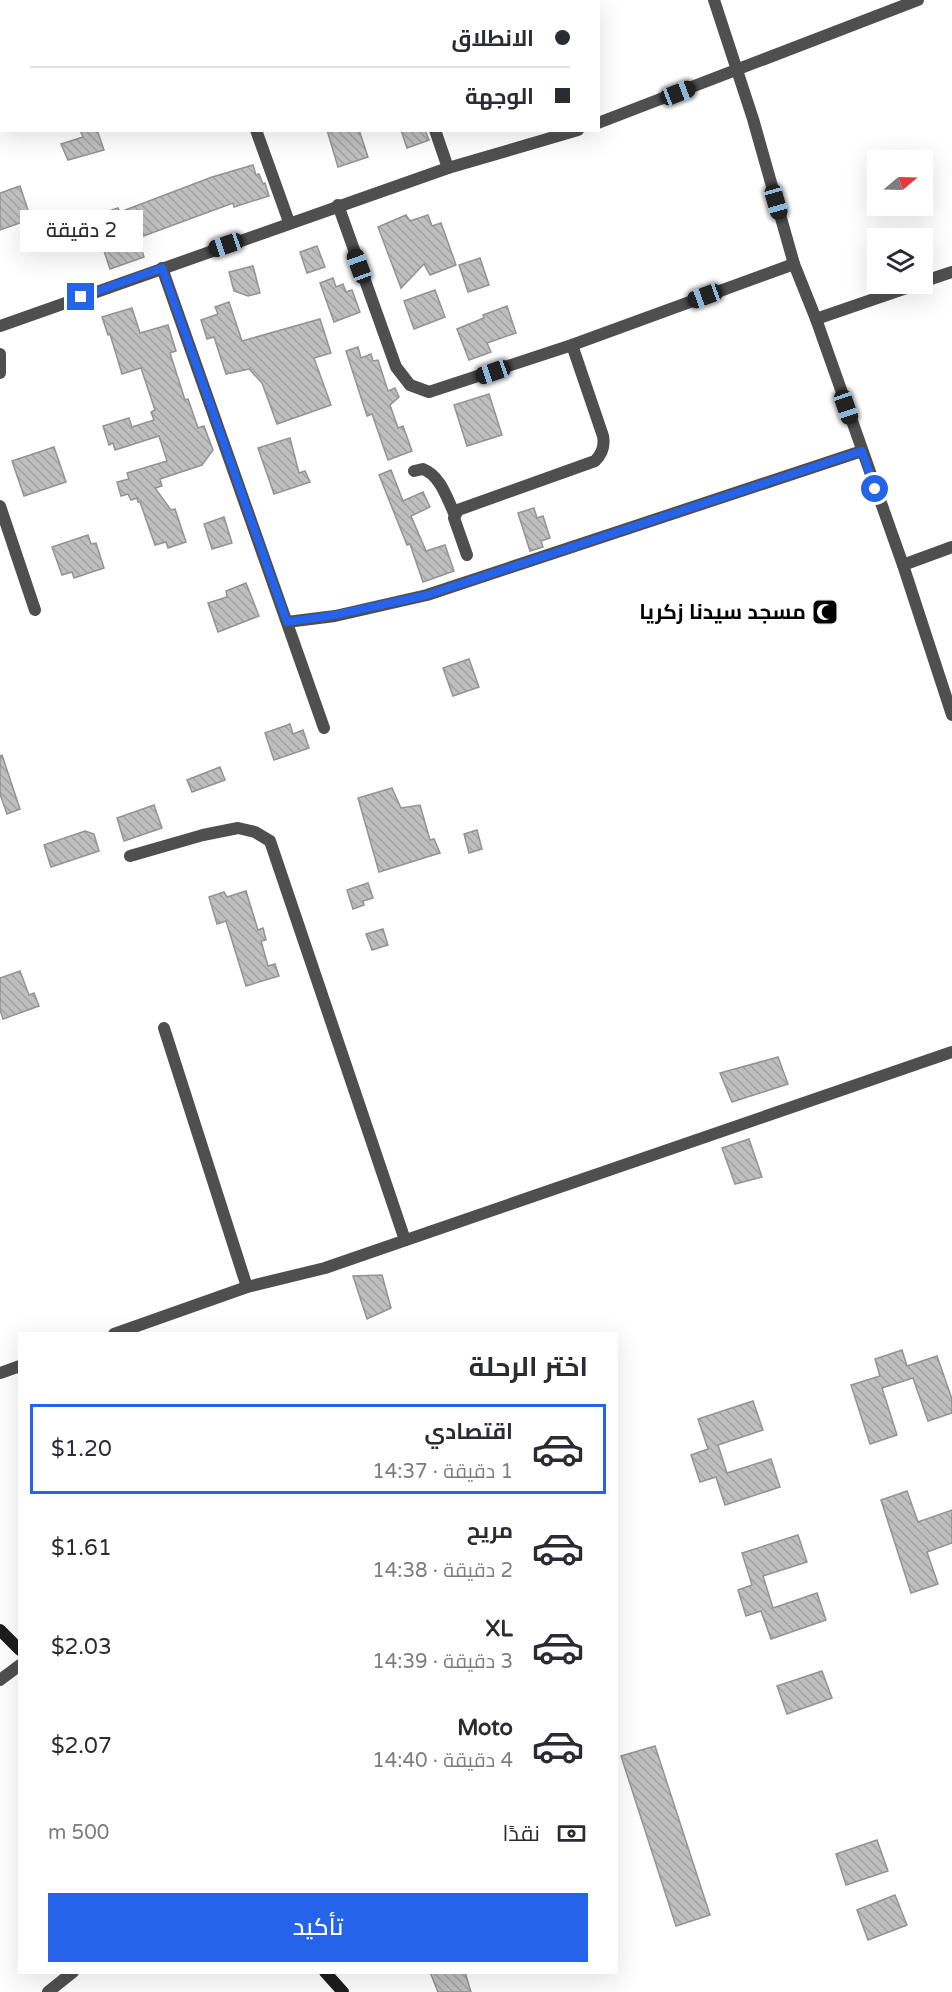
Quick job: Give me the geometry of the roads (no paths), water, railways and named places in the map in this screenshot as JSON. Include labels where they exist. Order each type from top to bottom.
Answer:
[{"type":"street","points":[[714,0],[738,70],[794,264],[816,319],[903,565],[952,715]]},
{"type":"street","points":[[878,0],[882,12]]},
{"type":"street","points":[[600,122],[918,0]]},
{"type":"street","points":[[257,132],[289,222]]},
{"type":"street","points":[[436,132],[448,168]]},
{"type":"street","points":[[0,326],[338,205],[448,168],[571,132]]},
{"type":"street","points":[[338,205],[396,367],[410,386],[429,392],[572,345],[794,264]]},
{"type":"street","points":[[162,268],[324,728]]},
{"type":"street","points":[[933,278],[952,272]]},
{"type":"street","points":[[816,319],[889,294]]},
{"type":"street","points":[[455,515],[458,510],[595,461],[601,455],[603,436],[572,345]]},
{"type":"street","points":[[0,354],[0,373]]},
{"type":"street","points":[[287,622],[335,615],[427,595],[862,451]]},
{"type":"street","points":[[414,471],[423,469],[434,475],[455,515],[466,555]]},
{"type":"street","points":[[0,506],[35,610]]},
{"type":"street","points":[[903,565],[952,547]]},
{"type":"street","points":[[130,856],[203,835],[238,828],[255,832],[270,841],[405,1240]]},
{"type":"street","points":[[164,1028],[247,1287]]},
{"type":"street","points":[[120,1332],[247,1287],[325,1268],[952,1052]]},
{"type":"street","points":[[0,1373],[18,1367]]},
{"type":"street","points":[[0,1630],[18,1648]]},
{"type":"street","points":[[0,1680],[18,1666]]},
{"type":"street","points":[[48,1992],[70,1974]]},
{"type":"street","points":[[327,1974],[343,1992]]},
{"type":"place","name":"مسجد سيدنا زكريا","points":[[825,612]]}]
